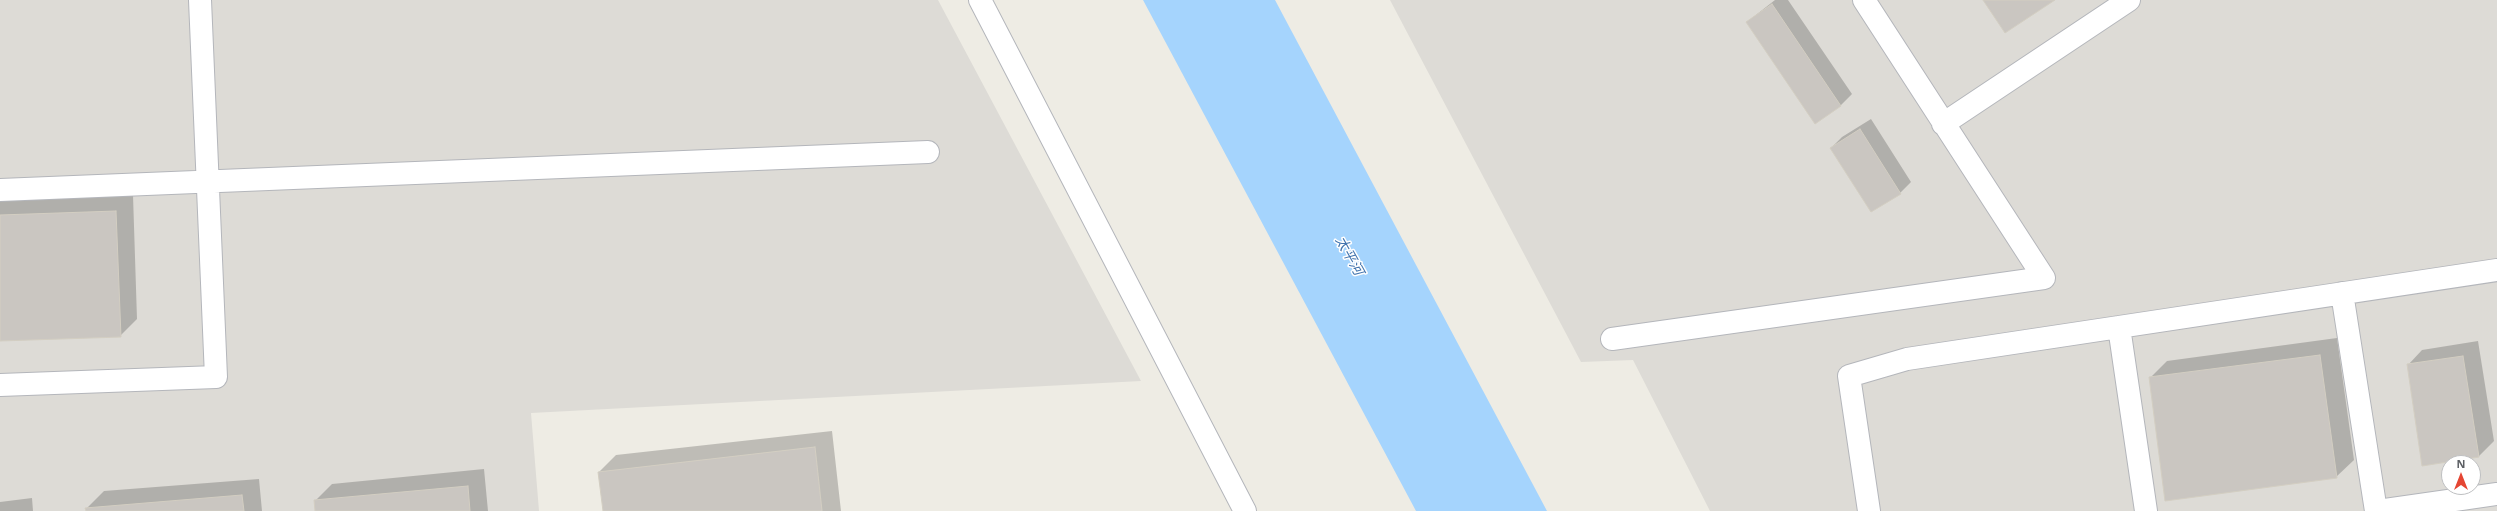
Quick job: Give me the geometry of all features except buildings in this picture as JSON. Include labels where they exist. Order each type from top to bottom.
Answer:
[{"type":"street","points":[[0,385],[216,377],[200,0]]},
{"type":"street","points":[[980,0],[1245,511]]},
{"type":"street","points":[[1612,339],[2044,278],[1864,0]]},
{"type":"street","points":[[1944,124],[2130,0]]},
{"type":"street","points":[[0,190],[928,152]]},
{"type":"street","points":[[1869,511],[1849,376],[1907,359],[2342,293],[2497,273]]},
{"type":"street","points":[[2342,293],[2377,511],[2497,494]]},
{"type":"street","points":[[2119,327],[2146,511]]},
{"type":"shaded area","points":[[0,0],[938,0],[1141,381],[531,413],[539,511],[0,511]]},
{"type":"shaded area","points":[[1390,0],[2497,0],[2497,511],[1710,511],[1633,360],[1581,362]]},
{"type":"water","name":"太平河","points":[[1143,0],[1275,0],[1547,511],[1416,511]]}]
